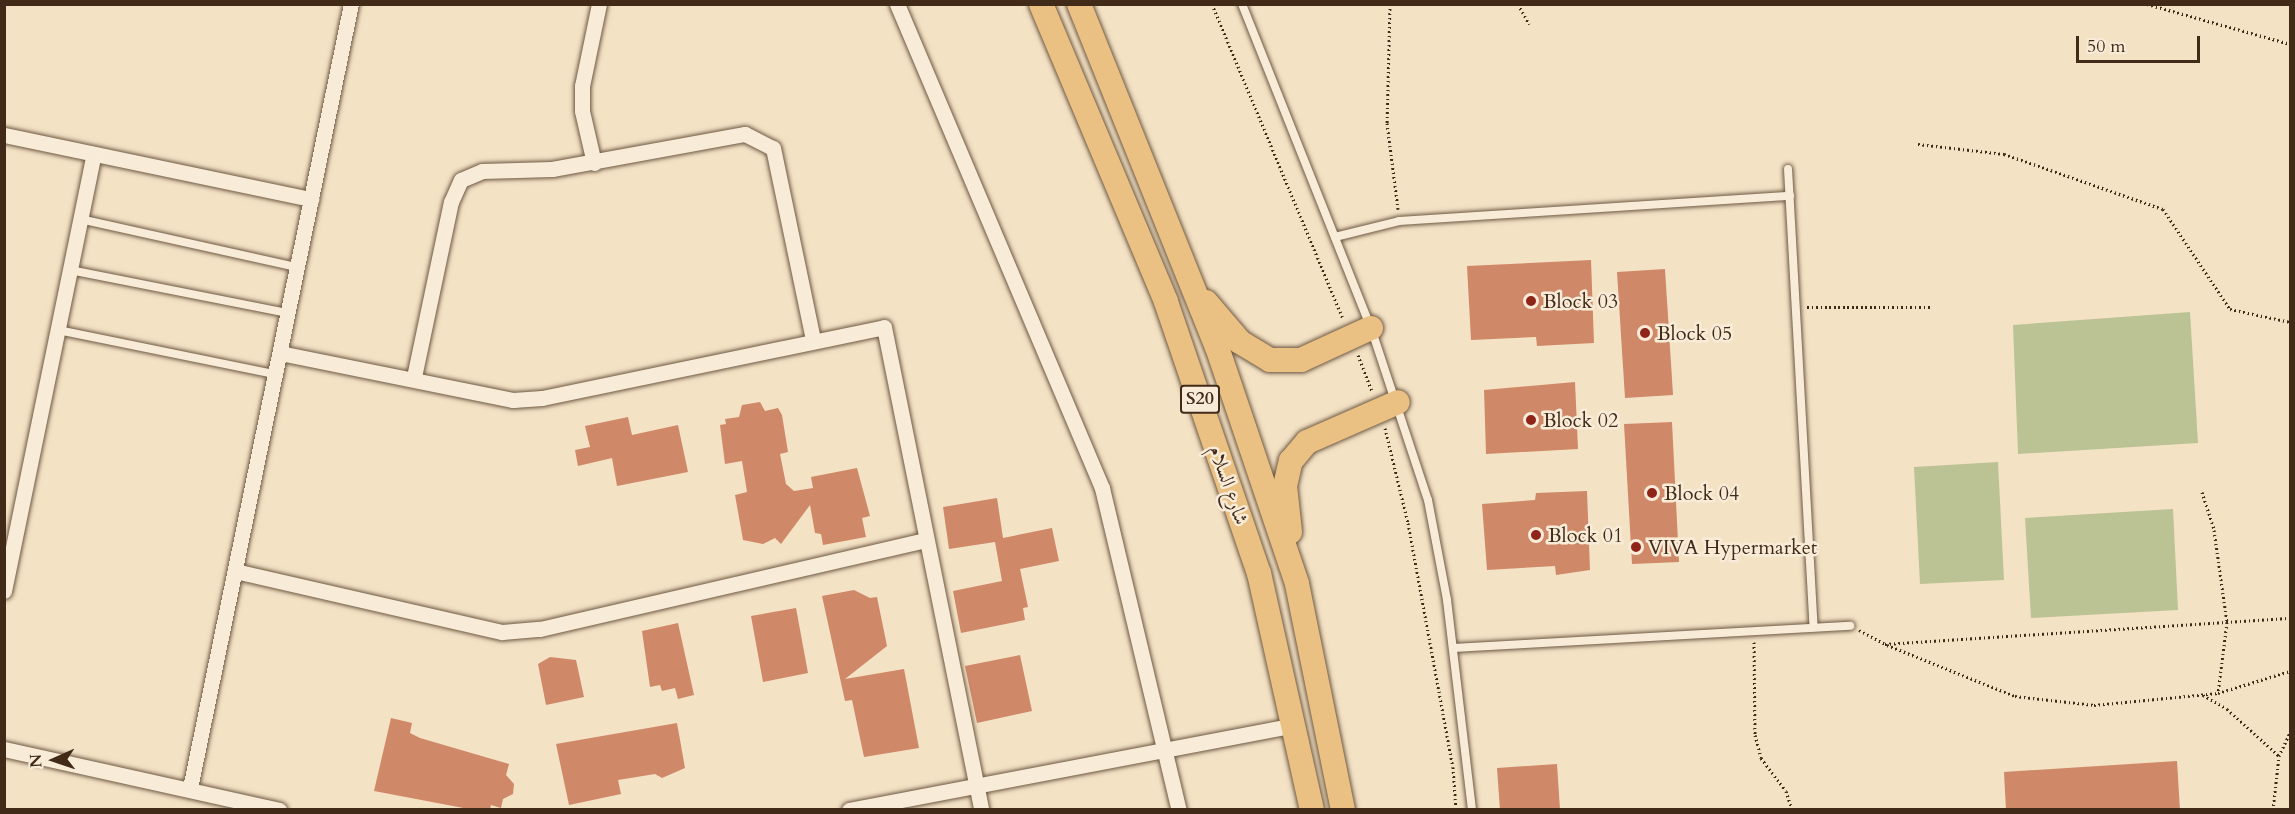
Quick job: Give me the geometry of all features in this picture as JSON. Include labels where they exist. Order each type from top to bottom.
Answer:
[{"type":"main road","name":"شارع السلام","points":[[1041,4],[1166,302],[1259,573],[1295,725],[1312,810]]},
{"type":"main road","name":"شارع السلام","points":[[1079,4],[1192,285],[1297,584],[1343,810]]},
{"type":"main road","points":[[1192,285],[1240,342],[1270,360],[1301,360],[1371,328]]},
{"type":"main road","points":[[1297,584],[1285,486],[1291,461],[1307,442],[1398,402]]},
{"type":"street","points":[[190,788],[351,4]]},
{"type":"street","points":[[594,163],[582,111],[582,86],[599,4]]},
{"type":"street","points":[[897,4],[1102,488],[1168,749],[1179,810]]},
{"type":"street","points":[[414,377],[451,202],[461,180],[482,171],[552,169],[745,134],[773,148],[813,340]]},
{"type":"street","points":[[4,135],[311,199]]},
{"type":"street","points":[[4,591],[10,533],[58,330],[94,153]]},
{"type":"street","points":[[280,353],[414,377],[513,400],[542,398],[884,327],[981,810]]},
{"type":"street","points":[[235,571],[502,632],[540,629],[926,540]]},
{"type":"street","points":[[849,810],[975,784],[1295,725]]},
{"type":"street","points":[[4,749],[190,788],[279,810]]},
{"type":"lane","points":[[1242,4],[1371,328],[1398,402],[1428,500],[1453,648],[1472,810]]},
{"type":"lane","points":[[1788,169],[1814,627]]},
{"type":"lane","points":[[1335,237],[1400,221],[1790,196]]},
{"type":"lane","points":[[80,219],[297,267]]},
{"type":"lane","points":[[70,270],[287,313]]},
{"type":"lane","points":[[58,330],[275,374]]},
{"type":"lane","points":[[1453,648],[1850,626]]},
{"type":"path","points":[[1390,4],[1387,123],[1400,221]]},
{"type":"path","points":[[1518,4],[1529,24]]},
{"type":"path","points":[[2147,4],[2290,44]]},
{"type":"path","points":[[1918,144],[2004,154],[2163,209],[2230,309],[2290,322]]},
{"type":"path","points":[[1796,307],[1932,307]]},
{"type":"path","points":[[2202,492],[2214,530],[2227,622],[2218,693]]},
{"type":"path","points":[[1885,644],[2290,618]]},
{"type":"path","points":[[1850,626],[1885,644],[2015,696],[2094,705],[2218,693],[2290,671]]},
{"type":"path","points":[[1754,631],[1755,735],[1761,758],[1786,791],[1792,810]]},
{"type":"path","points":[[2202,694],[2228,709],[2279,756]]},
{"type":"path","points":[[2273,810],[2279,756],[2290,732]]},
{"type":"green space","points":[[2190,312],[2198,443],[2018,454],[2013,325]]},
{"type":"green space","points":[[1998,462],[2004,580],[1920,584],[1914,467]]},
{"type":"green space","points":[[2173,509],[2178,610],[2031,618],[2025,518]]},
{"type":"building","name":"Block 03","points":[[1591,260],[1594,343],[1537,346],[1536,337],[1471,340],[1467,266]]},
{"type":"building","name":"Block 05","points":[[1665,269],[1673,395],[1625,398],[1617,272]]},
{"type":"building","name":"Block 02","points":[[1575,382],[1578,449],[1486,454],[1484,390]]},
{"type":"building","points":[[760,402],[765,411],[778,408],[782,415],[788,452],[780,454],[786,484],[794,491],[813,488],[811,477],[857,468],[870,516],[862,518],[866,537],[823,545],[821,534],[815,533],[810,505],[781,544],[775,538],[763,544],[743,540],[735,495],[747,492],[742,461],[725,464],[720,425],[726,424],[725,419],[739,417],[742,405]]},
{"type":"building","points":[[628,417],[632,435],[678,425],[688,472],[617,486],[612,458],[578,466],[575,450],[590,447],[585,426]]},
{"type":"building","name":"Block 04","points":[[1672,422],[1679,562],[1632,564],[1624,424]]},
{"type":"building","name":"Block 01","points":[[1587,491],[1590,570],[1556,575],[1555,566],[1487,570],[1482,504],[1535,500],[1536,493]]},
{"type":"building","points":[[997,498],[1003,538],[1052,528],[1059,561],[1020,569],[1028,607],[1023,608],[1025,620],[961,633],[953,591],[1002,581],[995,542],[949,549],[943,507]]},
{"type":"building","points":[[854,590],[870,598],[877,597],[887,646],[845,679],[904,669],[919,748],[864,757],[852,700],[845,701],[822,596]]},
{"type":"building","points":[[796,608],[808,673],[763,682],[751,616]]},
{"type":"building","points":[[678,623],[694,695],[678,699],[675,688],[662,691],[660,685],[650,687],[642,631]]},
{"type":"building","points":[[1020,655],[1032,711],[977,723],[965,666]]},
{"type":"building","points":[[550,657],[576,660],[584,697],[546,705],[538,664]]},
{"type":"building","points":[[391,718],[412,723],[410,733],[420,738],[509,764],[506,775],[514,784],[513,794],[503,799],[501,808],[491,805],[490,810],[474,810],[374,791]]},
{"type":"building","points":[[677,723],[685,768],[662,778],[655,774],[618,780],[621,794],[569,805],[556,744]]},
{"type":"building","points":[[2177,761],[2180,810],[2006,810],[2004,772]]},
{"type":"building","points":[[1557,764],[1560,810],[1500,810],[1497,768]]},
{"type":"place","name":"Block 03","points":[[1531,301]]},
{"type":"place","name":"Block 05","points":[[1645,333]]},
{"type":"place","name":"Block 02","points":[[1531,420]]},
{"type":"place","name":"Block 04","points":[[1652,493]]},
{"type":"place","name":"Block 01","points":[[1536,535]]},
{"type":"place","name":"VIVA Hypermarket","points":[[1636,547]]}]
